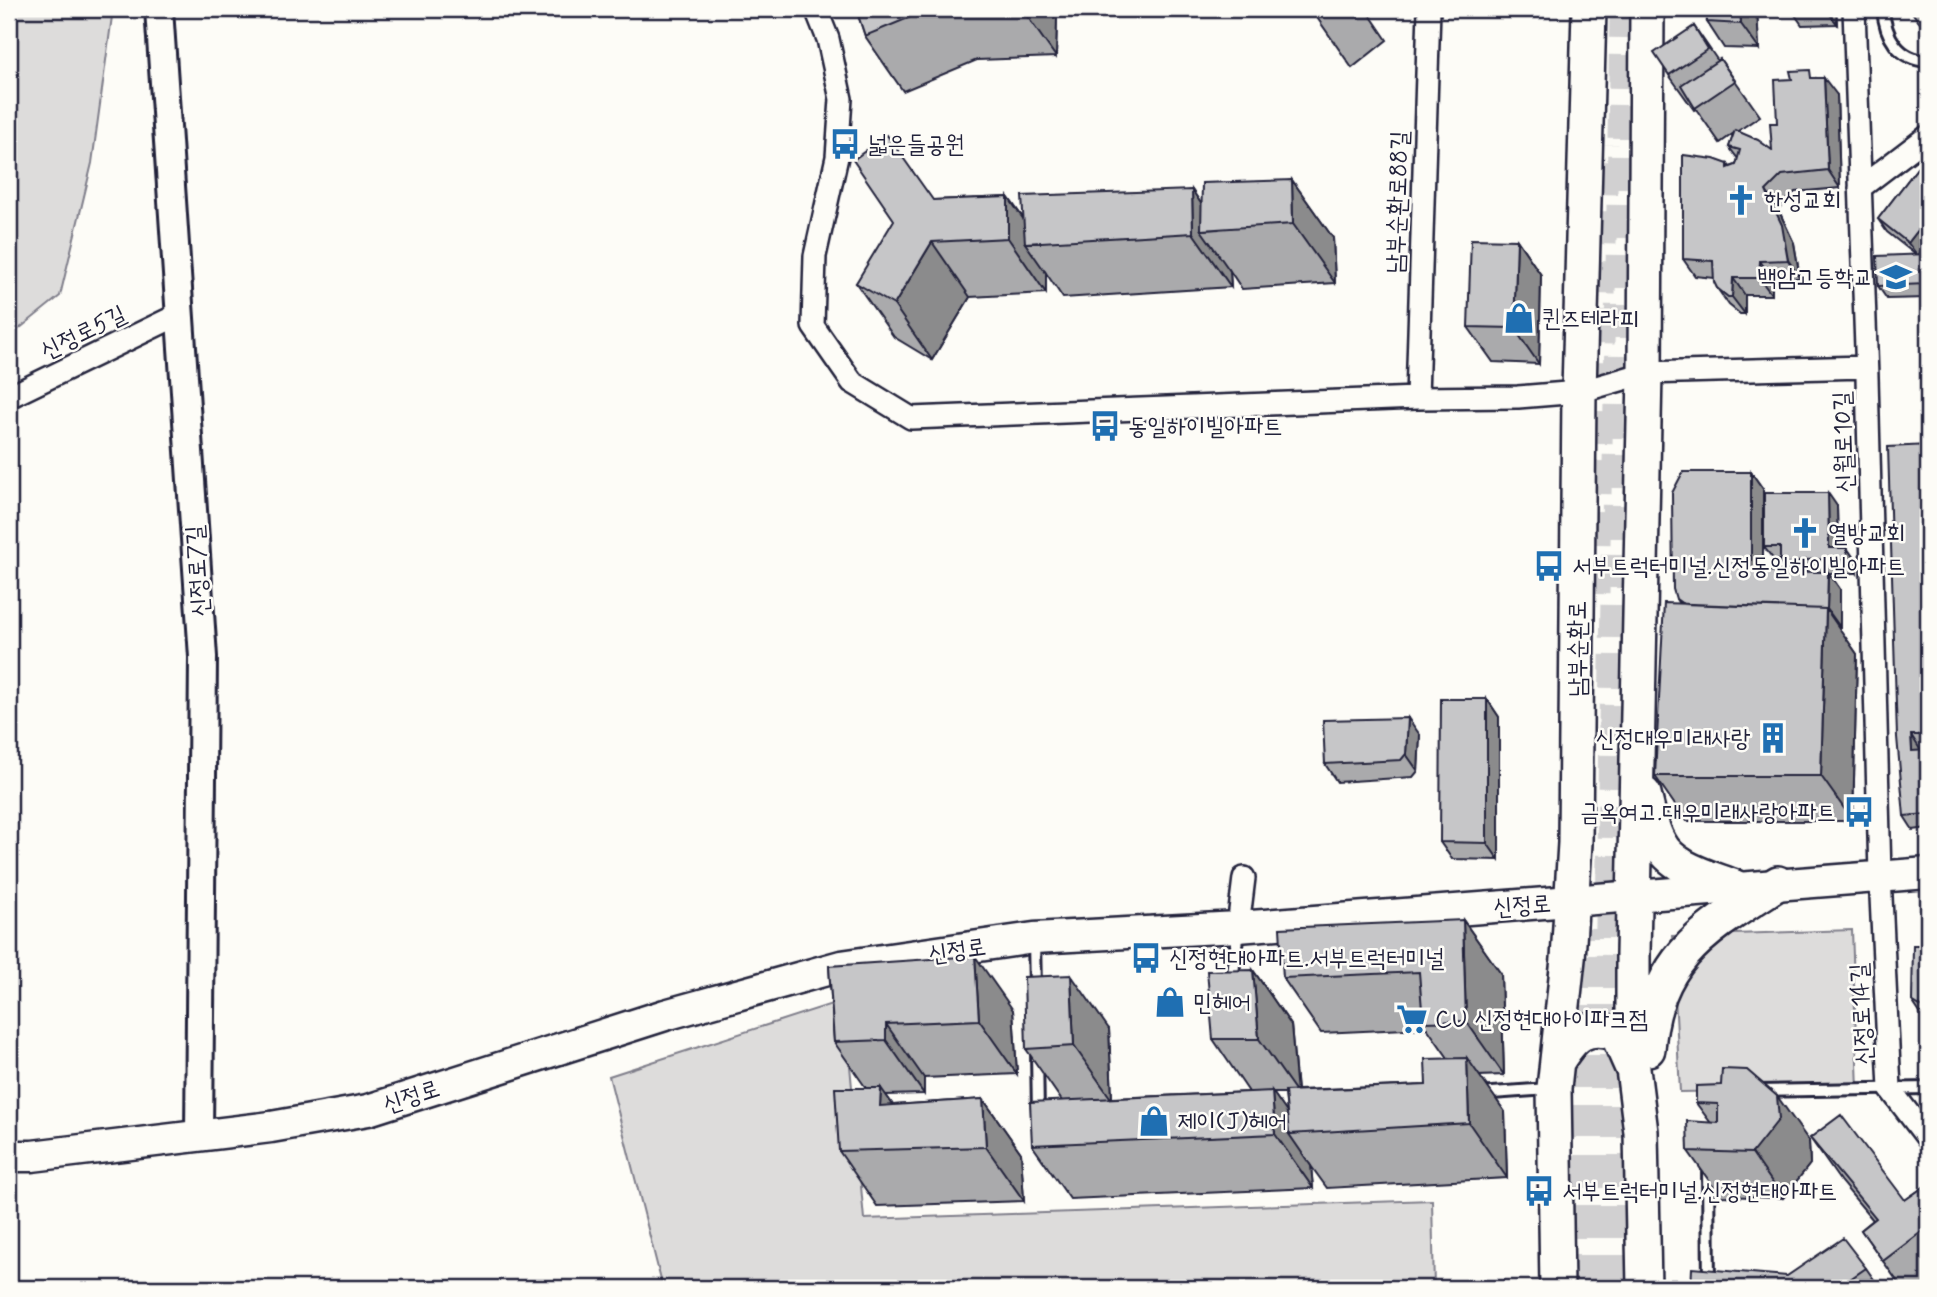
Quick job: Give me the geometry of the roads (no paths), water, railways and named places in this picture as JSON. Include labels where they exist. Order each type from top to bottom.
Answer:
[{"type":"main road","name":"남부순환로","points":[[1557,1288],[1556,1075],[1568,959],[1575,844],[1579,392],[1589,9]]},
{"type":"main road","points":[[1641,1132],[1633,1069],[1635,763],[1645,373],[1647,9]]},
{"type":"main road","points":[[1635,763],[1659,843],[1669,856],[1694,871],[1735,887]]},
{"type":"main road","name":"신정로","points":[[9,1156],[32,1156],[271,1127],[368,1110],[665,1015],[841,967],[1034,938],[1238,926],[1928,873]]},
{"type":"main road","points":[[1644,1288],[1641,1132],[1650,1026],[1662,986],[1681,957],[1698,939],[1718,922],[1778,883]]},
{"type":"main road","points":[[1556,1075],[1570,1042],[1578,1034],[1603,1029],[1617,1034],[1633,1069]]},
{"type":"street","name":"신정로7길","points":[[159,9],[203,657],[199,1135]]},
{"type":"street","points":[[816,9],[828,39],[841,99],[838,157],[815,256],[813,326],[852,383],[911,418],[1418,398],[1518,397],[1579,392],[1645,373],[1867,367]]},
{"type":"street","name":"남부순환로88길","points":[[1418,398],[1430,9]]},
{"type":"street","name":"신월로10길","points":[[1854,9],[1867,367],[1880,875]]},
{"type":"street","points":[[1860,188],[1928,136]]},
{"type":"street","name":"신정로5길","points":[[9,397],[180,314]]},
{"type":"street","name":"신정로14길","points":[[1880,875],[1890,1089],[1928,1139]]},
{"type":"street","points":[[1238,926],[1244,877]]},
{"type":"lane","points":[[1883,9],[1884,25],[1893,45],[1915,61],[1928,61]]},
{"type":"lane","points":[[1231,992],[1238,926]]},
{"type":"lane","points":[[1034,938],[1035,1004]]},
{"type":"lane","points":[[1036,1044],[1038,1124],[1052,1123]]},
{"type":"lane","points":[[1473,1094],[1556,1075]]},
{"type":"lane","points":[[1742,1092],[1928,1088]]},
{"type":"lane","points":[[1708,1159],[1709,1288]]},
{"type":"tunnel","points":[[1611,1288],[1611,988],[1626,9]]},
{"type":"tunnel","points":[[1593,594],[1602,144]]},
{"type":"tunnel","points":[[1582,1288],[1584,928]]},
{"type":"place","name":"넓은들공원","points":[[845,144]]},
{"type":"place","name":"한성교회","points":[[1741,200]]},
{"type":"place","name":"백암고등학교","points":[[1896,277]]},
{"type":"place","name":"퀸즈테라피","points":[[1519,318]]},
{"type":"place","name":"동일하이빌아파트","points":[[1105,426]]},
{"type":"place","name":"열방교회","points":[[1805,533]]},
{"type":"place","name":"서부트럭터미널.신정동일하이빌아파트","points":[[1549,566]]},
{"type":"place","name":"신정대우미래사랑","points":[[1773,738]]},
{"type":"place","name":"금옥여고.대우미래사랑아파트","points":[[1859,812]]},
{"type":"place","name":"신정현대아파트.서부트럭터미널","points":[[1146,958]]},
{"type":"place","name":"민헤어","points":[[1170,1002]]},
{"type":"place","name":"CU 신정현대아이파크점","points":[[1412,1019]]},
{"type":"place","name":"제이(J)헤어","points":[[1154,1121]]},
{"type":"place","name":"서부트럭터미널.신정현대아파트","points":[[1539,1191]]}]
